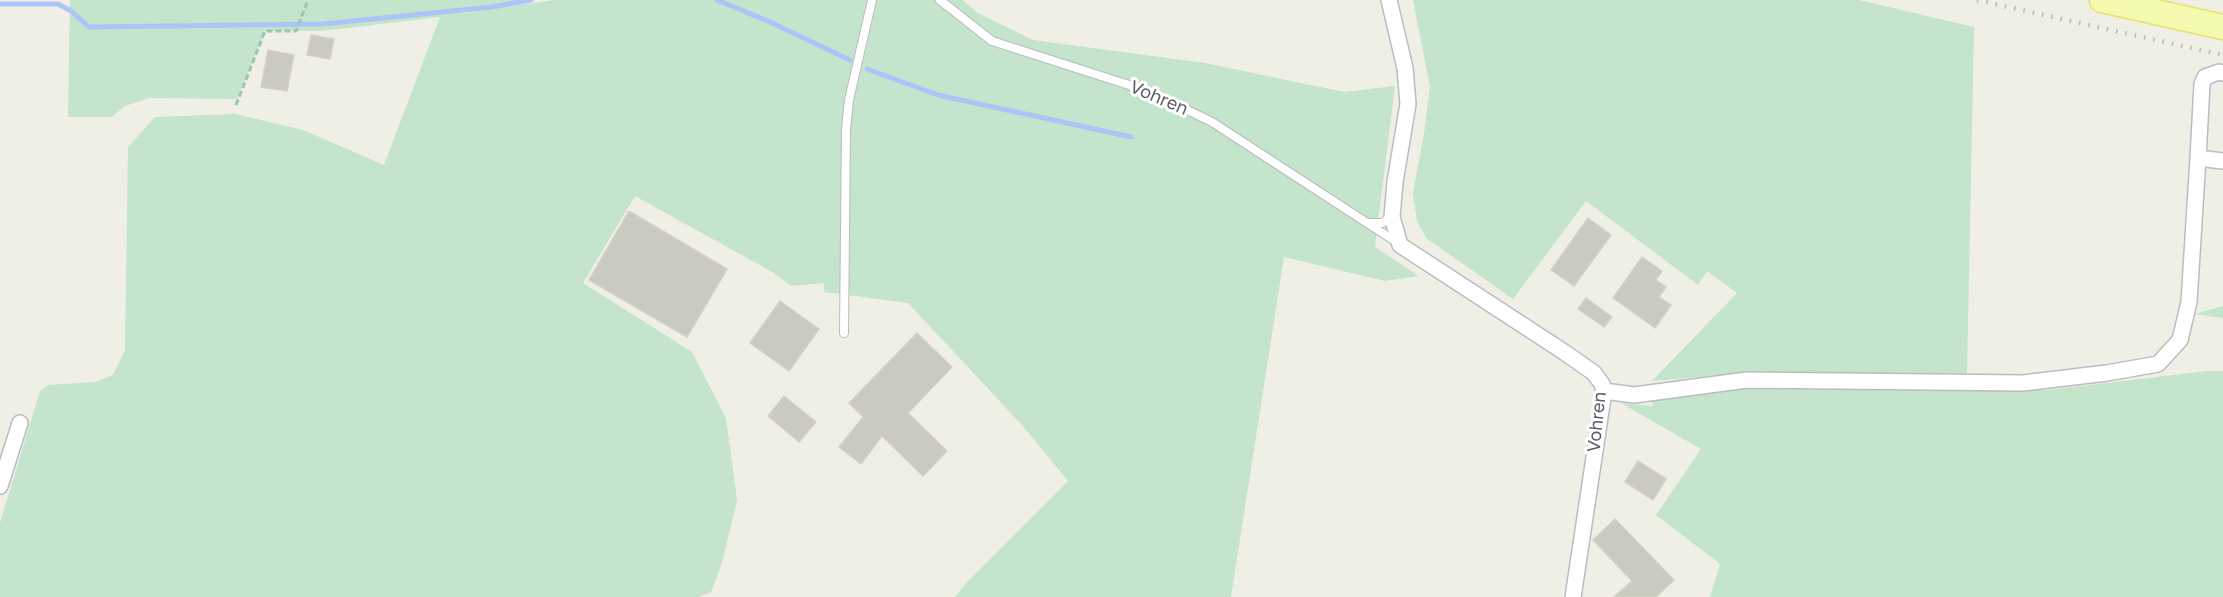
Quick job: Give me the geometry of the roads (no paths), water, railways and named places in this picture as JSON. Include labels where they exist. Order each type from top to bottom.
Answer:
[{"type":"main road","points":[[2102,0],[2223,27]]},
{"type":"street","points":[[1389,0],[1405,68],[1408,104],[1395,182],[1392,217],[1400,245]]},
{"type":"street","points":[[1604,391],[1634,395],[1747,380],[2023,383],[2107,373],[2158,364],[2180,340],[2189,302],[2202,84],[2205,77],[2219,72],[2223,73]]},
{"type":"street","points":[[2198,158],[2223,161]]},
{"type":"street","name":"Vohren","points":[[1400,245],[1594,373],[1602,384],[1604,391],[1573,597]]},
{"type":"street","points":[[0,486],[20,423]]},
{"type":"lane","points":[[844,333],[846,129],[849,100],[872,0]]},
{"type":"lane","name":"Vohren","points":[[940,0],[992,41],[1129,85],[1212,122],[1400,245]]},
{"type":"lane","points":[[1368,223],[1382,223],[1392,217]]},
{"type":"waterway","points":[[0,4],[58,4],[71,11],[89,27],[323,24],[492,7],[531,0]]},
{"type":"waterway","points":[[717,0],[850,60]]},
{"type":"waterway","points":[[867,69],[938,95],[1131,137]]},
{"type":"railway","points":[[1977,0],[2223,55]]}]
